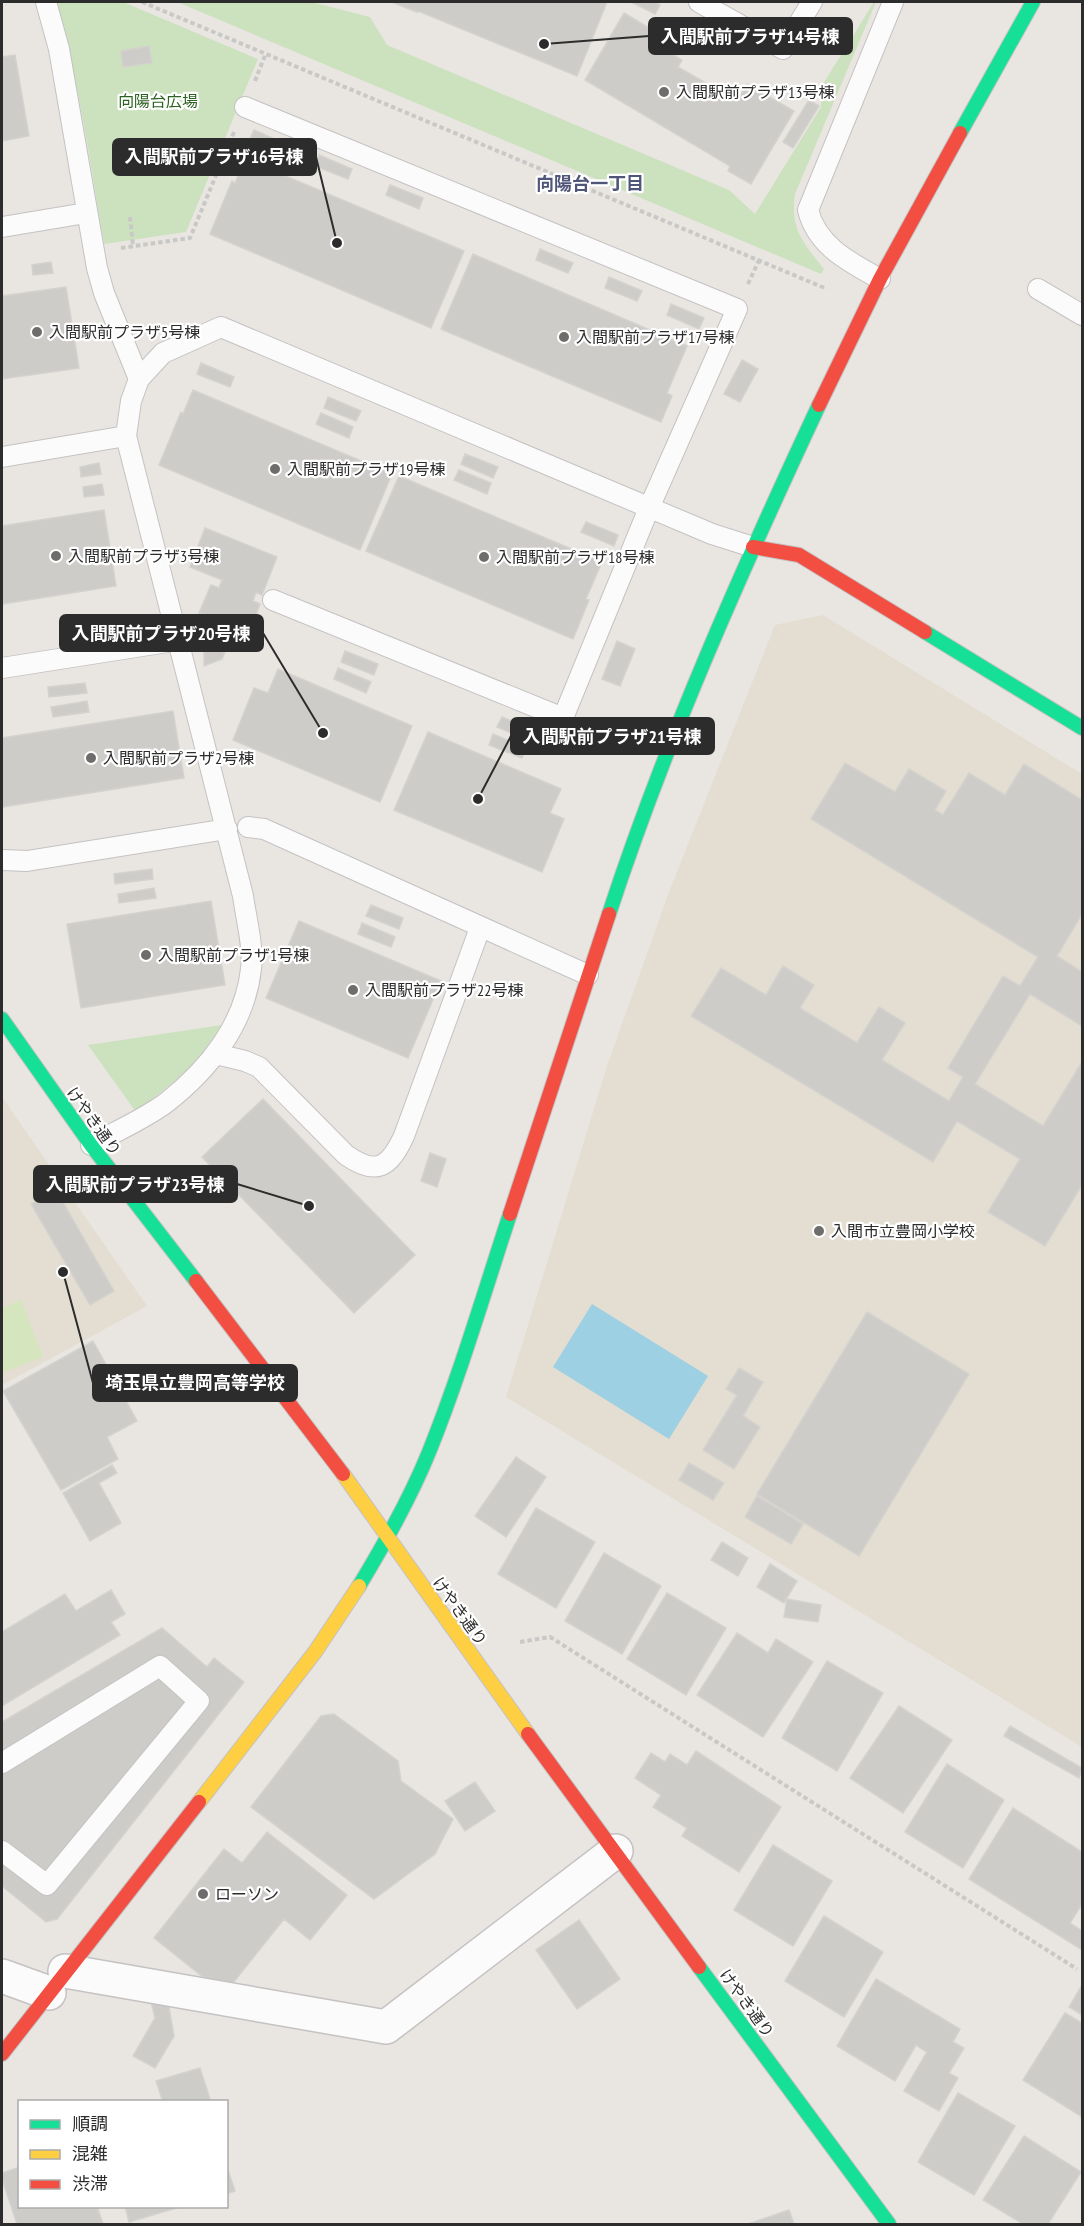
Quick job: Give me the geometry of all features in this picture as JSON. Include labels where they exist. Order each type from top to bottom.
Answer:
[{"type":"street","points":[[2,2054],[315,1652],[347,1607],[387,1536],[424,1462],[454,1383],[625,865],[669,745],[753,547],[880,279],[985,85],[1033,2]]},
{"type":"street","points":[[753,547],[799,555],[1083,728]]},
{"type":"street","name":"けやき通り","points":[[2,1019],[91,1145],[333,1462],[537,1747],[616,1851],[889,2224]]},
{"type":"street","points":[[2,1976],[386,2027],[616,1851]]},
{"type":"lane","points":[[46,2],[59,49],[93,251],[104,293],[139,378]]},
{"type":"lane","points":[[699,2],[783,49],[812,2]]},
{"type":"lane","points":[[880,279],[842,258],[812,226],[808,210],[893,2]]},
{"type":"lane","points":[[245,107],[737,309],[649,508],[563,718],[273,600]]},
{"type":"lane","points":[[2,227],[86,213]]},
{"type":"lane","points":[[1038,289],[1083,315]]},
{"type":"lane","points":[[91,1145],[166,1104],[202,1071],[233,1027],[244,999],[252,968],[243,896],[180,640],[126,436],[131,401],[139,378],[163,353],[221,327],[649,508],[712,534],[753,547]]},
{"type":"lane","points":[[2,457],[126,436]]},
{"type":"lane","points":[[2,668],[180,640]]},
{"type":"lane","points":[[248,827],[264,829],[588,975]]},
{"type":"lane","points":[[2,860],[27,861],[227,829]]},
{"type":"lane","points":[[216,1054],[259,1067],[346,1155],[360,1165],[372,1168],[383,1164],[395,1155],[404,1136],[480,928]]},
{"type":"lane","points":[[2,1763],[160,1666],[199,1701],[47,1885],[2,1851]]},
{"type":"path","points":[[142,2],[827,289]]},
{"type":"path","points":[[93,251],[190,238],[266,53]]},
{"type":"path","points":[[130,217],[133,246]]},
{"type":"path","points":[[520,1642],[550,1637],[1077,1969]]},
{"type":"shaded area","name":"入間市立豊岡小学校","points":[[823,615],[1082,774],[1082,1747],[506,1397],[607,1066],[669,892],[775,625]]},
{"type":"shaded area","points":[[2,1097],[147,1306],[2,1385]]},
{"type":"green space","name":"向陽台広場","points":[[56,2],[123,2],[258,59],[186,232],[104,244],[78,92]]},
{"type":"green space","points":[[177,2],[311,2],[370,17],[387,45],[729,190],[755,214],[821,107],[821,87],[876,2],[795,194],[796,226],[804,243],[824,269],[821,274]]},
{"type":"green space","points":[[222,1025],[193,1066],[136,1112],[88,1045]]},
{"type":"green space","points":[[21,1300],[43,1357],[2,1373],[2,1308]]},
{"type":"water","points":[[592,1304],[708,1376],[669,1439],[553,1367]]},
{"type":"building","points":[[395,2],[607,2],[577,76]]},
{"type":"building","points":[[631,2],[655,2],[660,5],[655,14]]},
{"type":"building","name":"入間駅前プラザ13号棟","points":[[624,13],[671,41],[665,50],[682,60],[678,67],[737,101],[747,84],[794,111],[751,184],[728,171],[730,166],[585,80]]},
{"type":"building","points":[[149,46],[152,63],[123,67],[121,51]]},
{"type":"building","points":[[15,55],[29,136],[2,141],[2,57]]},
{"type":"building","points":[[809,100],[819,106],[793,148],[783,142]]},
{"type":"building","points":[[254,130],[286,144],[282,154],[249,141]]},
{"type":"building","points":[[319,155],[352,169],[348,179],[315,166]]},
{"type":"building","points":[[245,159],[464,251],[431,328],[210,234],[232,181],[235,183]]},
{"type":"building","points":[[390,185],[423,198],[419,209],[386,195]]},
{"type":"building","points":[[540,249],[573,263],[568,273],[536,260]]},
{"type":"building","name":"入間駅前プラザ17号棟","points":[[473,254],[687,346],[667,393],[672,396],[661,422],[441,329]]},
{"type":"building","points":[[51,262],[53,273],[33,275],[32,265]]},
{"type":"building","points":[[609,277],[642,291],[637,301],[605,288]]},
{"type":"building","name":"入間駅前プラザ5号棟","points":[[66,287],[79,368],[2,379],[2,296]]},
{"type":"building","points":[[671,304],[704,318],[699,329],[667,315]]},
{"type":"building","points":[[742,360],[758,369],[740,402],[724,394]]},
{"type":"building","points":[[201,363],[234,377],[230,387],[197,374]]},
{"type":"building","name":"入間駅前プラザ19号棟","points":[[193,390],[392,474],[360,550],[159,465],[181,412],[183,414]]},
{"type":"building","points":[[328,397],[361,411],[356,421],[324,408]]},
{"type":"building","points":[[321,413],[353,427],[349,438],[316,424]]},
{"type":"building","points":[[465,454],[498,467],[493,478],[461,464]]},
{"type":"building","points":[[99,463],[101,474],[81,477],[80,467]]},
{"type":"building","points":[[459,470],[491,483],[487,494],[454,480]]},
{"type":"building","name":"入間駅前プラザ18号棟","points":[[399,476],[602,562],[586,599],[589,600],[573,639],[366,551]]},
{"type":"building","points":[[102,484],[104,495],[84,497],[83,487]]},
{"type":"building","name":"入間駅前プラザ3号棟","points":[[104,510],[116,586],[2,604],[2,526]]},
{"type":"building","points":[[586,522],[618,535],[614,546],[581,532]]},
{"type":"building","points":[[205,528],[277,557],[262,595],[256,592],[253,601],[260,604],[249,633],[199,613],[211,585],[219,588],[222,580],[190,567]]},
{"type":"building","points":[[203,635],[227,647],[222,659],[204,666],[204,652],[200,643]]},
{"type":"building","points":[[617,641],[635,649],[620,686],[602,679]]},
{"type":"building","points":[[345,651],[378,664],[374,675],[341,662]]},
{"type":"building","points":[[338,668],[371,682],[366,693],[334,679]]},
{"type":"building","points":[[278,669],[412,726],[380,802],[233,740],[254,688],[268,693]]},
{"type":"building","points":[[85,683],[87,693],[49,697],[48,687]]},
{"type":"building","points":[[87,701],[89,712],[53,717],[51,707]]},
{"type":"building","name":"入間駅前プラザ2号棟","points":[[173,711],[184,778],[2,807],[2,738]]},
{"type":"building","points":[[502,717],[534,730],[530,741],[497,727]]},
{"type":"building","points":[[428,732],[561,789],[550,813],[564,819],[542,872],[394,810]]},
{"type":"building","points":[[493,734],[526,748],[522,758],[489,745]]},
{"type":"building","points":[[845,763],[895,792],[909,769],[946,791],[935,810],[943,815],[969,773],[1005,795],[1024,764],[1082,800],[1082,914],[1057,956],[1082,972],[1082,1026],[1030,994],[975,1084],[1043,1126],[1082,1062],[1082,1185],[1045,1246],[988,1212],[1020,1159],[957,1121],[933,1162],[691,1016],[721,968],[766,995],[783,966],[814,985],[800,1008],[857,1043],[879,1007],[905,1023],[882,1060],[949,1101],[963,1077],[948,1068],[1003,976],[1020,986],[1038,957],[811,819]]},
{"type":"building","points":[[152,869],[153,879],[115,884],[114,874]]},
{"type":"building","points":[[154,888],[156,898],[119,903],[118,894]]},
{"type":"building","name":"入間駅前プラザ1号棟","points":[[211,901],[225,985],[81,1008],[67,924]]},
{"type":"building","points":[[371,905],[403,918],[399,929],[366,916]]},
{"type":"building","name":"入間駅前プラザ22号棟","points":[[299,921],[441,981],[408,1058],[266,998]]},
{"type":"building","points":[[362,923],[395,937],[391,947],[358,934]]},
{"type":"building","points":[[263,1099],[415,1255],[354,1313],[202,1157]]},
{"type":"building","points":[[430,1153],[446,1159],[437,1187],[421,1181]]},
{"type":"building","points":[[56,1190],[114,1291],[90,1305],[31,1204]]},
{"type":"building","points":[[867,1312],[969,1374],[859,1556],[757,1494]]},
{"type":"building","points":[[93,1341],[137,1421],[107,1437],[118,1459],[61,1490],[3,1391]]},
{"type":"building","points":[[739,1368],[763,1382],[743,1416],[760,1427],[734,1469],[703,1450],[737,1395],[726,1389]]},
{"type":"building","points":[[516,1457],[546,1477],[506,1537],[475,1516]]},
{"type":"building","points":[[689,1463],[724,1483],[713,1500],[679,1480]]},
{"type":"building","points":[[112,1465],[117,1473],[99,1483],[121,1523],[90,1541],[63,1493]]},
{"type":"building","points":[[757,1496],[803,1524],[791,1544],[745,1517]]},
{"type":"building","points":[[536,1508],[595,1542],[556,1608],[498,1574]]},
{"type":"building","points":[[722,1542],[748,1558],[738,1576],[711,1560]]},
{"type":"building","points":[[604,1553],[661,1586],[622,1654],[565,1621]]},
{"type":"building","points":[[770,1564],[797,1581],[784,1603],[757,1587]]},
{"type":"building","points":[[111,1590],[125,1614],[111,1622],[120,1635],[2,1706],[2,1632],[65,1594],[76,1611]]},
{"type":"building","points":[[667,1593],[726,1628],[686,1695],[627,1659]]},
{"type":"building","points":[[787,1599],[821,1605],[818,1622],[784,1617]]},
{"type":"building","points":[[162,1628],[207,1667],[214,1658],[244,1682],[57,1919],[46,1922],[2,1886],[2,1722]]},
{"type":"building","points":[[737,1633],[768,1653],[776,1639],[813,1662],[763,1737],[697,1695]]},
{"type":"building","points":[[827,1661],[883,1693],[837,1771],[782,1738]]},
{"type":"building","points":[[899,1706],[952,1740],[903,1813],[850,1778]]},
{"type":"building","points":[[334,1714],[398,1761],[401,1781],[453,1819],[435,1854],[374,1899],[251,1807],[321,1716]]},
{"type":"building","points":[[1010,1726],[1082,1768],[1079,1778],[1004,1736]]},
{"type":"building","points":[[696,1751],[781,1807],[739,1872],[682,1836],[687,1828],[653,1807],[661,1795],[635,1778],[651,1753],[665,1762],[670,1754],[687,1765]]},
{"type":"building","points":[[947,1764],[1004,1800],[963,1868],[905,1832]]},
{"type":"building","points":[[475,1782],[495,1811],[465,1831],[445,1801]]},
{"type":"building","points":[[1013,1808],[1082,1852],[1082,1904],[1070,1923],[1082,1931],[1082,1950],[969,1879]]},
{"type":"building","points":[[267,1832],[347,1895],[310,1940],[284,1919],[233,1983],[203,1977],[154,1938],[224,1849],[242,1863]]},
{"type":"building","points":[[773,1845],[832,1881],[793,1946],[734,1910]]},
{"type":"building","points":[[824,1916],[883,1952],[844,2017],[785,1981]]},
{"type":"building","points":[[579,1920],[620,1979],[577,2009],[536,1950]]},
{"type":"building","points":[[876,1979],[960,2029],[953,2042],[964,2048],[949,2073],[958,2078],[939,2111],[904,2091],[927,2052],[916,2045],[895,2081],[837,2046]]},
{"type":"building","points":[[1082,1985],[1082,2015],[1069,2007]]},
{"type":"building","points":[[151,2001],[168,2002],[174,2036],[155,2068],[133,2056],[155,2018]]},
{"type":"building","points":[[1065,2013],[1082,2023],[1082,2117],[1023,2080]]},
{"type":"building","points":[[200,2068],[210,2100],[162,2100],[156,2081]]},
{"type":"building","points":[[958,2093],[1015,2126],[974,2195],[918,2162]]},
{"type":"building","points":[[1024,2136],[1081,2172],[1048,2224],[1023,2224],[983,2200]]},
{"type":"building","points":[[18,2168],[18,2208],[98,2208],[103,2224],[17,2224],[2,2173]]},
{"type":"building","points":[[228,2170],[235,2191],[228,2193]]},
{"type":"building","points":[[126,2208],[176,2208],[129,2222]]},
{"type":"building","points":[[789,2210],[794,2224],[748,2224]]},
{"type":"traffic: fast","points":[[960,133],[1033,2]]},
{"type":"traffic: fast","points":[[609,914],[655,785],[706,657],[819,405]]},
{"type":"traffic: fast","points":[[925,632],[1082,728]]},
{"type":"traffic: fast","points":[[2,1019],[91,1145],[196,1281]]},
{"type":"traffic: fast","points":[[359,1586],[397,1520],[429,1452],[461,1364],[510,1214]]},
{"type":"traffic: fast","points":[[699,1967],[889,2224]]},
{"type":"traffic: slow","points":[[343,1474],[528,1734]]},
{"type":"traffic: slow","points":[[199,1802],[315,1652],[359,1586]]},
{"type":"traffic: jam","points":[[819,405],[880,279],[960,133]]},
{"type":"traffic: jam","points":[[753,547],[799,555],[925,632]]},
{"type":"traffic: jam","points":[[510,1214],[609,914]]},
{"type":"traffic: jam","points":[[196,1281],[343,1474]]},
{"type":"traffic: jam","points":[[528,1734],[699,1967]]},
{"type":"traffic: jam","points":[[2,2054],[199,1802]]},
{"type":"place","name":"入間駅前プラザ14号棟","points":[[544,44]]},
{"type":"place","name":"入間駅前プラザ13号棟","points":[[664,92]]},
{"type":"place","name":"入間駅前プラザ16号棟","points":[[337,243]]},
{"type":"place","name":"入間駅前プラザ5号棟","points":[[37,332]]},
{"type":"place","name":"入間駅前プラザ17号棟","points":[[564,337]]},
{"type":"place","name":"入間駅前プラザ19号棟","points":[[275,469]]},
{"type":"place","name":"入間駅前プラザ3号棟","points":[[56,556]]},
{"type":"place","name":"入間駅前プラザ18号棟","points":[[484,557]]},
{"type":"place","name":"入間駅前プラザ20号棟","points":[[323,733]]},
{"type":"place","name":"入間駅前プラザ2号棟","points":[[91,758]]},
{"type":"place","name":"入間駅前プラザ21号棟","points":[[478,799]]},
{"type":"place","name":"入間駅前プラザ1号棟","points":[[146,955]]},
{"type":"place","name":"入間駅前プラザ22号棟","points":[[353,990]]},
{"type":"place","name":"入間駅前プラザ23号棟","points":[[309,1206]]},
{"type":"place","name":"入間市立豊岡小学校","points":[[819,1231]]},
{"type":"place","name":"埼玉県立豊岡高等学校","points":[[63,1272]]},
{"type":"place","name":"ローソン","points":[[203,1894]]},
{"type":"district","name":"向陽台一丁目","points":[[590,184]]}]
